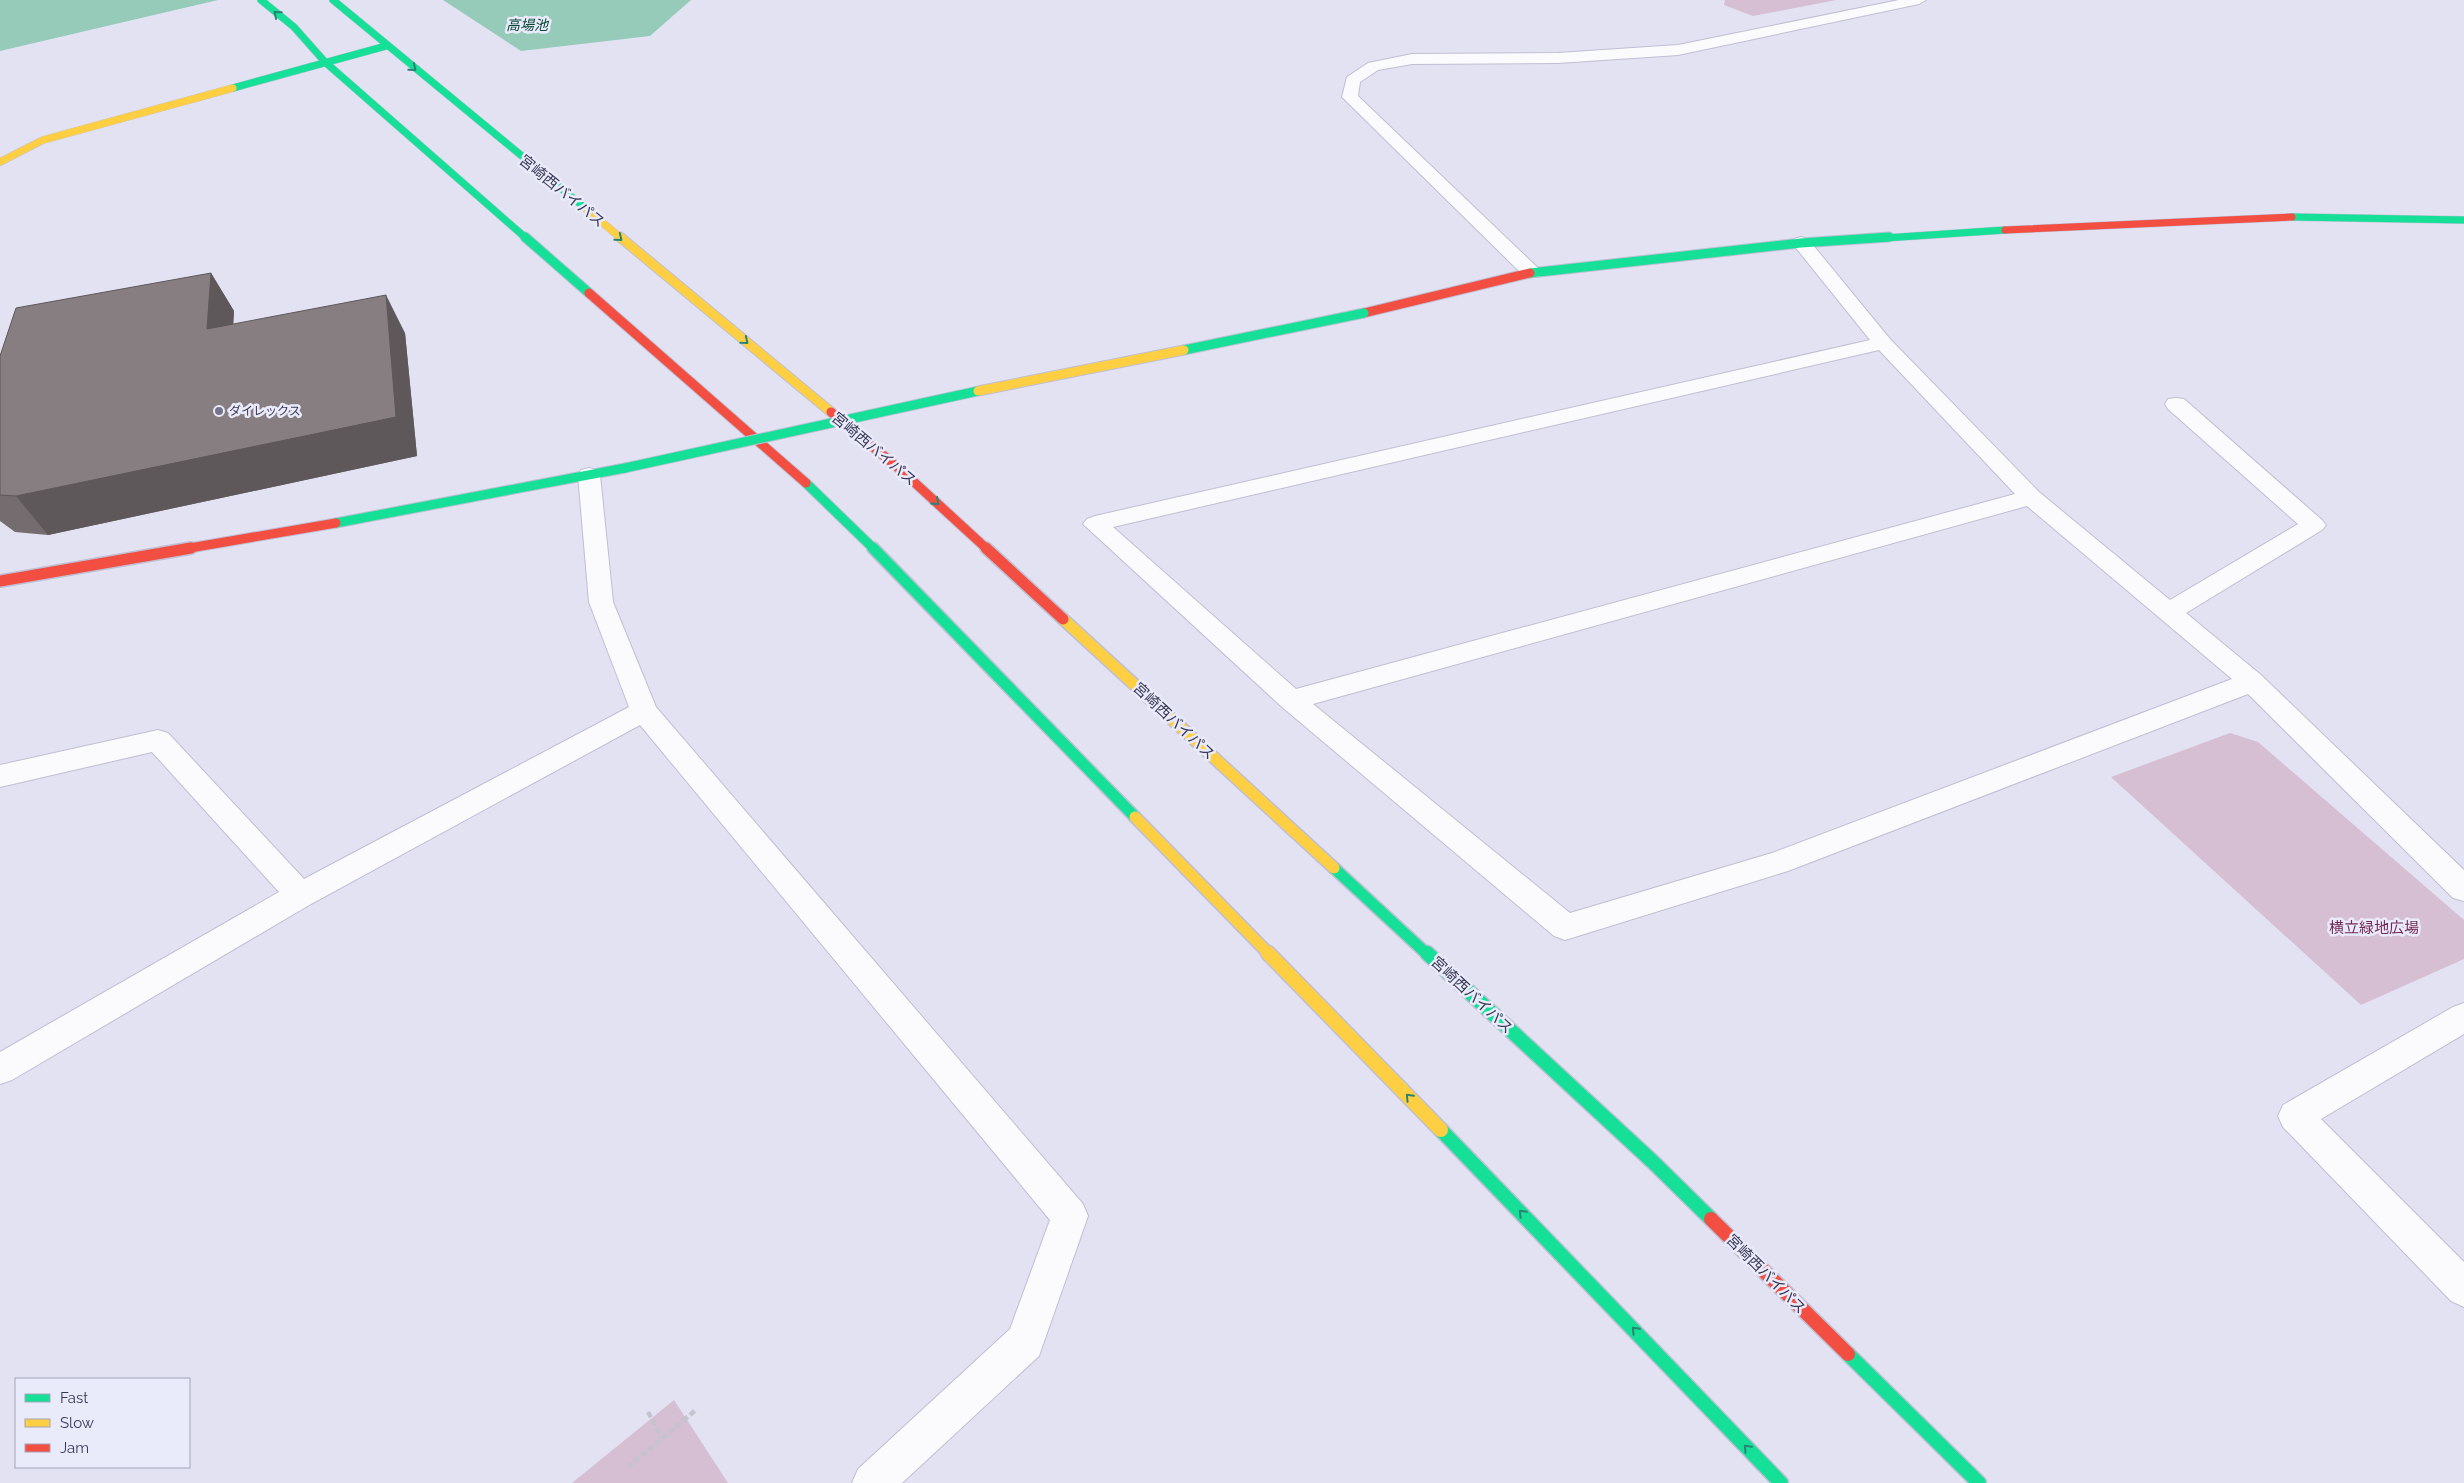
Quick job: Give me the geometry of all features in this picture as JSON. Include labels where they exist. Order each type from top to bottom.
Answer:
[{"type":"main road","points":[[261,0],[294,27],[325,62],[828,502],[1575,1268],[1781,1483]]},
{"type":"main road","name":"宮崎西バイパス","points":[[333,0],[386,46],[902,471],[1653,1162],[1979,1483]]},
{"type":"main road","points":[[0,162],[44,140],[386,46]]},
{"type":"main road","points":[[0,581],[270,536],[625,468],[966,394],[1364,313],[1532,273],[1801,243],[1937,233],[2282,217],[2464,220]]},
{"type":"street","points":[[1532,273],[1350,97],[1352,80],[1372,66],[1412,59],[1623,56],[1678,50],[1919,0]]},
{"type":"street","points":[[1801,243],[1883,343],[2030,497],[2252,682],[2464,890]]},
{"type":"street","points":[[1883,343],[1096,524],[1291,700],[1565,927],[1778,863],[2252,682]]},
{"type":"street","points":[[2168,612],[2314,525],[2176,404]]},
{"type":"street","points":[[589,475],[601,602],[644,711],[1070,1216],[1025,1342],[872,1483]]},
{"type":"street","points":[[1291,700],[2030,497]]},
{"type":"street","points":[[0,1069],[300,895],[644,711]]},
{"type":"street","points":[[0,776],[158,740],[300,895]]},
{"type":"street","points":[[2464,1017],[2295,1116],[2464,1288]]},
{"type":"path","points":[[628,1467],[697,1409]]},
{"type":"path","points":[[648,1412],[662,1438]]},
{"type":"green space","points":[[1725,0],[1836,0],[1753,16],[1724,5]]},
{"type":"green space","name":"横立緑地広場","points":[[2230,733],[2258,742],[2464,920],[2464,959],[2361,1005],[2111,777]]},
{"type":"green space","points":[[674,1400],[728,1483],[572,1483]]},
{"type":"water","points":[[0,0],[218,0],[0,51]]},
{"type":"water","name":"高場池","points":[[443,0],[691,0],[650,36],[521,51]]},
{"type":"building","name":"ダイレックス","points":[[211,273],[207,329],[386,295],[396,417],[16,496],[0,495],[0,356],[16,308]]},
{"type":"traffic: fast","points":[[261,0],[294,27],[325,62],[589,293]]},
{"type":"traffic: fast","points":[[333,0],[585,208]]},
{"type":"traffic: fast","points":[[233,88],[386,46]]},
{"type":"traffic: fast","points":[[2292,217],[2464,220]]},
{"type":"traffic: fast","points":[[1530,273],[1801,243],[2005,230]]},
{"type":"traffic: fast","points":[[1184,350],[1364,313]]},
{"type":"traffic: fast","points":[[625,468],[978,391]]},
{"type":"traffic: fast","points":[[336,523],[625,468]]},
{"type":"traffic: fast","points":[[806,483],[828,502],[1135,817]]},
{"type":"traffic: fast","points":[[1334,868],[1653,1162],[1711,1219]]},
{"type":"traffic: fast","points":[[1441,1130],[1781,1483]]},
{"type":"traffic: fast","points":[[1848,1354],[1979,1483]]},
{"type":"traffic: slow","points":[[0,162],[43,140],[233,88]]},
{"type":"traffic: slow","points":[[585,208],[831,412]]},
{"type":"traffic: slow","points":[[978,391],[1184,350]]},
{"type":"traffic: slow","points":[[1063,619],[1334,868]]},
{"type":"traffic: slow","points":[[1135,817],[1441,1130]]},
{"type":"traffic: jam","points":[[2005,230],[2292,217]]},
{"type":"traffic: jam","points":[[1364,313],[1530,273]]},
{"type":"traffic: jam","points":[[589,293],[806,483]]},
{"type":"traffic: jam","points":[[831,412],[902,471],[1063,619]]},
{"type":"traffic: jam","points":[[0,581],[336,523]]},
{"type":"traffic: jam","points":[[1711,1219],[1848,1354]]},
{"type":"place","name":"ダイレックス","points":[[219,411]]}]
